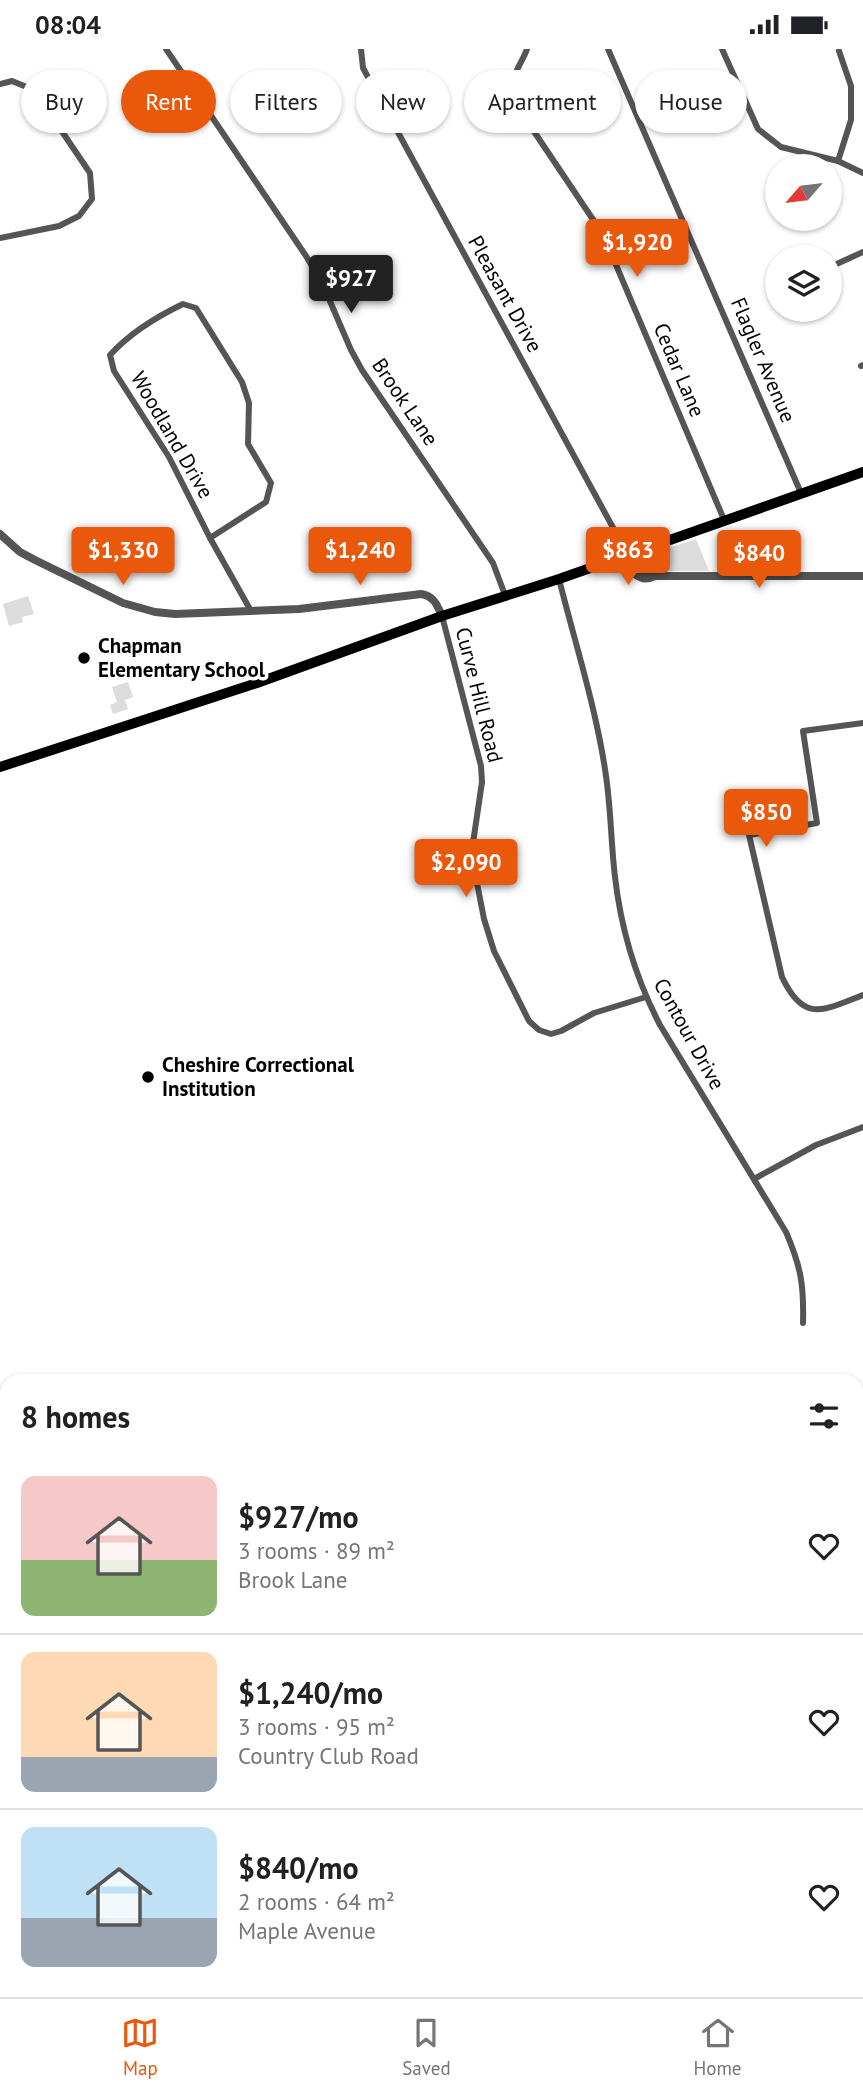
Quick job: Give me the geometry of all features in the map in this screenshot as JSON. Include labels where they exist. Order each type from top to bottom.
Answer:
[{"type":"highway","points":[[0,767],[257,683],[442,616],[559,579],[863,472]]},
{"type":"street","name":"Brook Lane","points":[[166,49],[306,256],[323,285],[362,370],[493,563],[505,595]]},
{"type":"street","name":"Pleasant Drive","points":[[361,49],[363,68],[626,554]]},
{"type":"street","name":"Cedar Lane","points":[[527,49],[514,77],[516,94],[523,111],[608,246],[725,522]]},
{"type":"street","name":"Flagler Avenue","points":[[608,49],[801,493]]},
{"type":"street","points":[[722,49],[758,129],[781,147],[810,154]]},
{"type":"street","points":[[839,51],[851,86],[851,120],[840,154]]},
{"type":"street","points":[[0,83],[12,81],[34,90],[90,173],[92,199],[79,216],[59,226],[0,238]]},
{"type":"street","points":[[842,163],[863,173]]},
{"type":"street","points":[[842,262],[863,252]]},
{"type":"street","name":"Woodland Drive","points":[[210,538],[266,502],[271,483],[248,443],[249,403],[242,383],[196,307],[183,304],[161,315],[123,341],[110,355],[114,372],[169,457],[210,538],[251,611]]},
{"type":"street","points":[[0,534],[20,552],[35,560],[123,603],[147,611],[175,614],[299,609],[421,594],[429,595],[442,616]]},
{"type":"street","points":[[626,554],[642,570],[655,576],[863,576]]},
{"type":"street","name":"Contour Drive","points":[[559,579],[600,740],[607,777],[617,889],[633,961],[646,996],[677,1053],[786,1232],[799,1262],[804,1293],[803,1323]]},
{"type":"street","name":"Curve Hill Road","points":[[442,616],[481,766],[482,782],[473,843],[475,873],[484,919],[494,951],[514,993],[529,1020],[539,1030],[551,1034],[594,1013],[646,996]]},
{"type":"street","points":[[863,723],[803,731],[817,824],[749,835],[782,977],[790,994],[800,1005],[813,1009],[826,1009],[863,995]]},
{"type":"street","points":[[754,1179],[816,1145],[863,1127]]},
{"type":"shaded area","points":[[696,539],[709,571],[663,571],[643,565],[645,556]]},
{"type":"shaded area","points":[[28,596],[34,614],[22,617],[23,622],[9,626],[3,604]]},
{"type":"shaded area","points":[[128,682],[133,697],[125,700],[128,709],[113,714],[110,705],[117,702],[112,687]]},
{"type":"place","name":"Chapman Elementary School","points":[[84,658]]},
{"type":"place","name":"Cheshire Correctional Institution","points":[[148,1077]]}]
